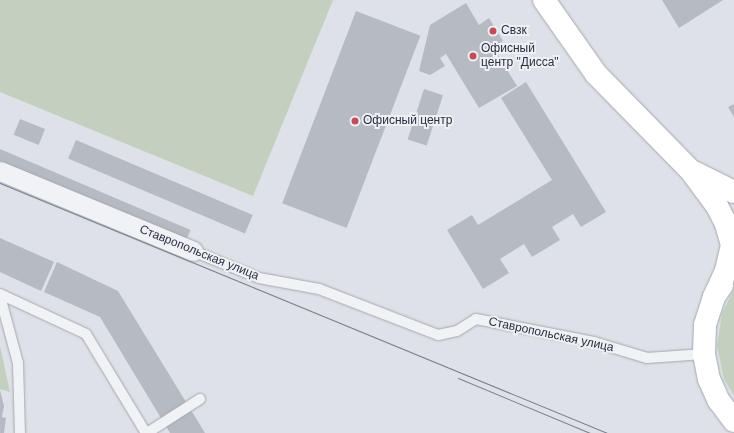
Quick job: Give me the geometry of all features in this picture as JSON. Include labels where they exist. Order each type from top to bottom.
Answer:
[{"type":"main road","points":[[544,0],[596,74],[692,171],[717,206],[726,224],[732,245],[726,270],[714,297],[705,325],[704,354],[709,379],[719,401],[734,421]]},
{"type":"main road","points":[[692,171],[734,192]]},
{"type":"main road","points":[[714,297],[734,267]]},
{"type":"street","name":"Ставропольская улица","points":[[0,171],[193,251]]},
{"type":"lane","name":"Ставропольская улица","points":[[193,251],[259,278],[319,289],[438,335],[457,331],[476,319],[594,342],[647,358],[704,354]]},
{"type":"lane","points":[[0,295],[18,363],[20,433]]},
{"type":"lane","points":[[0,295],[86,334],[147,433],[200,399]]},
{"type":"green space","points":[[0,0],[333,0],[253,196],[0,92]]},
{"type":"green space","points":[[734,289],[734,396],[724,379],[717,346],[722,313]]},
{"type":"green space","points":[[0,346],[10,392],[0,389]]},
{"type":"building","points":[[662,0],[723,0],[679,28]]},
{"type":"building","name":"Офисный центр \"Дисса\"","points":[[466,3],[479,25],[489,18],[503,41],[493,47],[517,86],[479,108],[446,54],[440,58],[445,66],[430,75],[419,71],[430,25]]},
{"type":"building","name":"Офисный центр","points":[[356,11],[420,36],[347,228],[282,203]]},
{"type":"building","points":[[526,82],[606,212],[581,227],[573,214],[552,227],[560,240],[532,257],[524,244],[500,259],[509,273],[483,289],[447,230],[472,215],[478,225],[552,180],[501,98]]},
{"type":"building","points":[[424,89],[443,95],[427,146],[408,139]]},
{"type":"building","points":[[734,104],[734,117],[728,107]]},
{"type":"building","points":[[20,119],[45,129],[39,145],[14,135]]},
{"type":"building","points":[[76,140],[253,215],[245,233],[68,158]]},
{"type":"building","points":[[0,149],[191,230],[185,243],[0,164]]},
{"type":"building","points":[[0,238],[54,262],[41,291],[0,272]]},
{"type":"building","points":[[57,262],[118,291],[205,433],[170,433],[100,317],[44,292]]},
{"type":"building","points":[[0,390],[4,406],[2,417],[6,418],[4,433],[0,433]]},
{"type":"tram line","points":[[0,183],[607,433]]},
{"type":"tram line","points":[[458,378],[590,433]]},
{"type":"place","name":"Свзк","points":[[493,31]]},
{"type":"place","name":"Офисный центр \"Дисса\"","points":[[473,56]]},
{"type":"place","name":"Офисный центр","points":[[355,121]]}]
